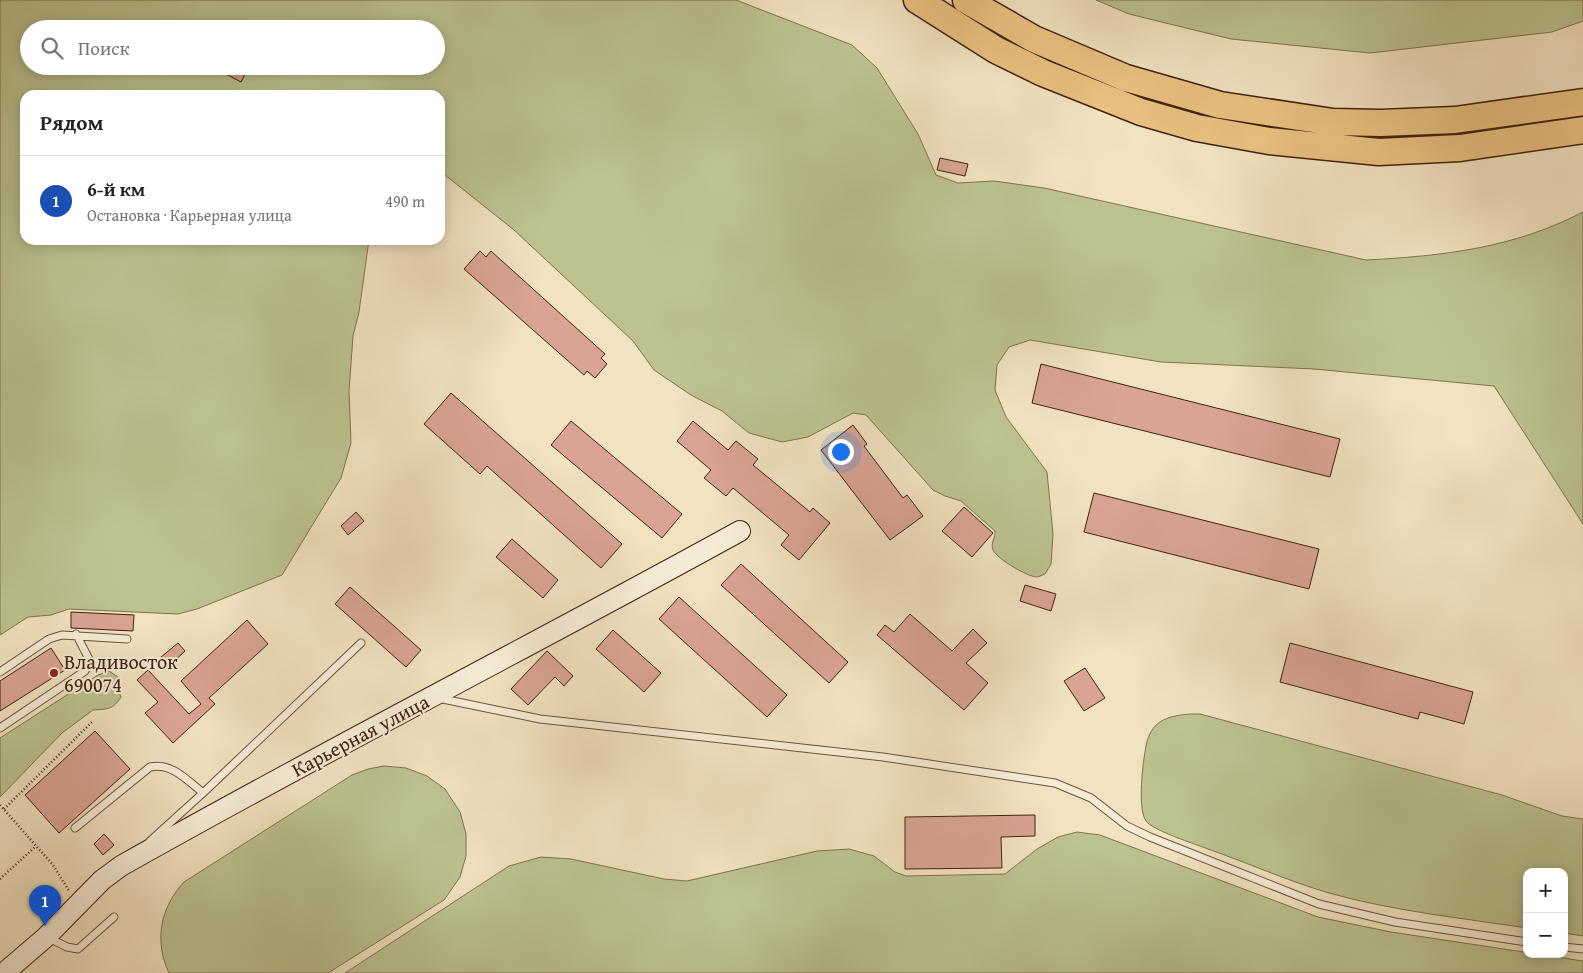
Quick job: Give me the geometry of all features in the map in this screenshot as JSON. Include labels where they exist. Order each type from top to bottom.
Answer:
[{"type":"highway","points":[[917,0],[996,50],[1043,73],[1141,112],[1197,128],[1269,141],[1340,150],[1388,152],[1460,148],[1583,130]]},
{"type":"highway","points":[[966,0],[1034,38],[1126,78],[1238,108],[1333,122],[1381,123],[1455,120],[1583,102]]},
{"type":"street","name":"Карьерная улица","points":[[4,973],[46,937],[102,880],[121,866],[259,788],[433,697],[740,531]]},
{"type":"lane","points":[[0,728],[85,671],[89,659],[76,634]]},
{"type":"lane","points":[[0,672],[49,640],[62,635],[76,634],[127,639]]},
{"type":"lane","points":[[121,866],[203,793],[360,644]]},
{"type":"lane","points":[[433,697],[540,719],[883,757],[1055,783],[1091,798],[1127,826],[1150,837],[1319,904],[1395,922],[1523,941]]},
{"type":"lane","points":[[75,828],[150,767],[159,765],[171,768],[203,793]]},
{"type":"lane","points":[[46,937],[67,948],[78,949],[114,917]]},
{"type":"lane","points":[[1568,947],[1583,949]]},
{"type":"path","points":[[4,809],[93,721]]},
{"type":"path","points":[[0,805],[36,846],[67,887]]},
{"type":"path","points":[[0,879],[36,846]]},
{"type":"green space","points":[[0,0],[736,0],[852,45],[877,68],[918,134],[936,175],[958,183],[994,181],[1044,188],[1366,260],[1423,256],[1478,248],[1531,234],[1583,212],[1583,524],[1494,386],[1314,369],[1161,362],[1030,340],[1009,347],[997,365],[995,390],[1006,417],[1047,472],[1053,534],[1051,564],[1045,574],[1037,577],[1013,567],[1000,558],[993,550],[992,545],[995,531],[961,501],[933,490],[866,415],[853,413],[808,437],[782,442],[749,433],[722,411],[691,395],[654,370],[633,341],[514,230],[445,175],[445,90],[20,90],[20,245],[368,245],[359,312],[353,336],[349,391],[351,443],[341,478],[282,575],[197,609],[178,614],[69,609],[51,615],[28,617],[0,635]]},
{"type":"green space","points":[[1096,0],[1583,0],[1583,21],[1552,32],[1370,53],[1231,39],[1129,14]]},
{"type":"green space","points":[[109,671],[118,677],[117,687],[121,697],[118,701],[109,708],[93,710],[62,733],[0,797],[0,738],[98,675]]},
{"type":"green space","points":[[1200,714],[1502,795],[1562,816],[1583,819],[1583,936],[1568,934],[1568,868],[1523,868],[1523,927],[1402,909],[1329,893],[1174,836],[1150,825],[1143,815],[1141,796],[1146,746],[1148,738],[1156,725],[1174,716]]},
{"type":"green space","points":[[384,766],[406,768],[427,776],[445,789],[460,812],[466,834],[466,856],[460,877],[444,900],[328,973],[169,973],[162,949],[162,925],[169,903],[184,882],[352,775]]},
{"type":"green space","points":[[1077,832],[1100,835],[1318,917],[1391,932],[1523,952],[1523,958],[1563,958],[1583,961],[1583,973],[345,973],[509,866],[541,857],[571,859],[664,879],[687,881],[817,851],[849,849],[874,856],[895,872],[906,876],[1005,874],[1037,849],[1058,837]]},
{"type":"building","points":[[228,75],[244,75],[241,82]]},
{"type":"building","points":[[940,158],[968,164],[965,176],[937,170]]},
{"type":"building","points":[[480,251],[486,257],[491,251],[605,354],[601,358],[607,364],[595,378],[587,371],[584,375],[464,269]]},
{"type":"building","points":[[1041,364],[1340,439],[1330,477],[1032,403]]},
{"type":"building","points":[[451,393],[622,544],[601,568],[487,466],[480,474],[424,424]]},
{"type":"building","points":[[571,421],[682,514],[662,538],[551,445]]},
{"type":"building","points":[[693,421],[728,450],[736,441],[758,459],[753,465],[810,512],[813,508],[830,523],[799,560],[781,545],[789,535],[733,488],[726,496],[704,478],[711,470],[677,441]]},
{"type":"building","points":[[853,425],[867,444],[864,446],[903,498],[907,495],[923,516],[890,540],[821,450]]},
{"type":"building","points":[[1094,493],[1319,549],[1309,589],[1084,532]]},
{"type":"building","points":[[964,507],[993,533],[972,557],[942,531]]},
{"type":"building","points":[[356,512],[364,521],[348,535],[341,526]]},
{"type":"building","points":[[512,539],[558,580],[543,598],[496,557]]},
{"type":"building","points":[[741,564],[848,662],[829,683],[721,585]]},
{"type":"building","points":[[1025,585],[1056,594],[1051,611],[1020,601]]},
{"type":"building","points":[[350,587],[421,650],[406,667],[335,604]]},
{"type":"building","points":[[679,597],[787,695],[767,717],[659,619]]},
{"type":"building","points":[[71,612],[134,615],[133,631],[71,628]]},
{"type":"building","points":[[910,614],[952,651],[973,629],[987,643],[966,663],[988,683],[964,710],[877,635],[885,625],[894,632]]},
{"type":"building","points":[[247,620],[268,644],[209,698],[215,704],[173,743],[145,713],[158,702],[137,680],[148,670],[189,714],[201,704],[181,681]]},
{"type":"building","points":[[613,630],[661,673],[644,692],[596,649]]},
{"type":"building","points":[[178,643],[185,651],[169,666],[161,657]]},
{"type":"building","points":[[1290,643],[1473,692],[1464,724],[1420,712],[1418,719],[1280,682]]},
{"type":"building","points":[[51,648],[65,670],[0,711],[0,681]]},
{"type":"building","points":[[547,651],[573,676],[564,686],[555,677],[528,705],[511,689]]},
{"type":"building","points":[[1085,668],[1105,698],[1084,711],[1064,681]]},
{"type":"building","points":[[95,731],[130,769],[59,833],[25,795]]},
{"type":"building","points":[[1035,815],[1035,836],[1001,837],[1002,868],[905,869],[905,817]]},
{"type":"building","points":[[104,834],[114,845],[103,855],[94,844]]},
{"type":"place","name":"Владивосток 690074","points":[[54,673]]},
{"type":"place","name":"6-й км","points":[[45,926]]}]
